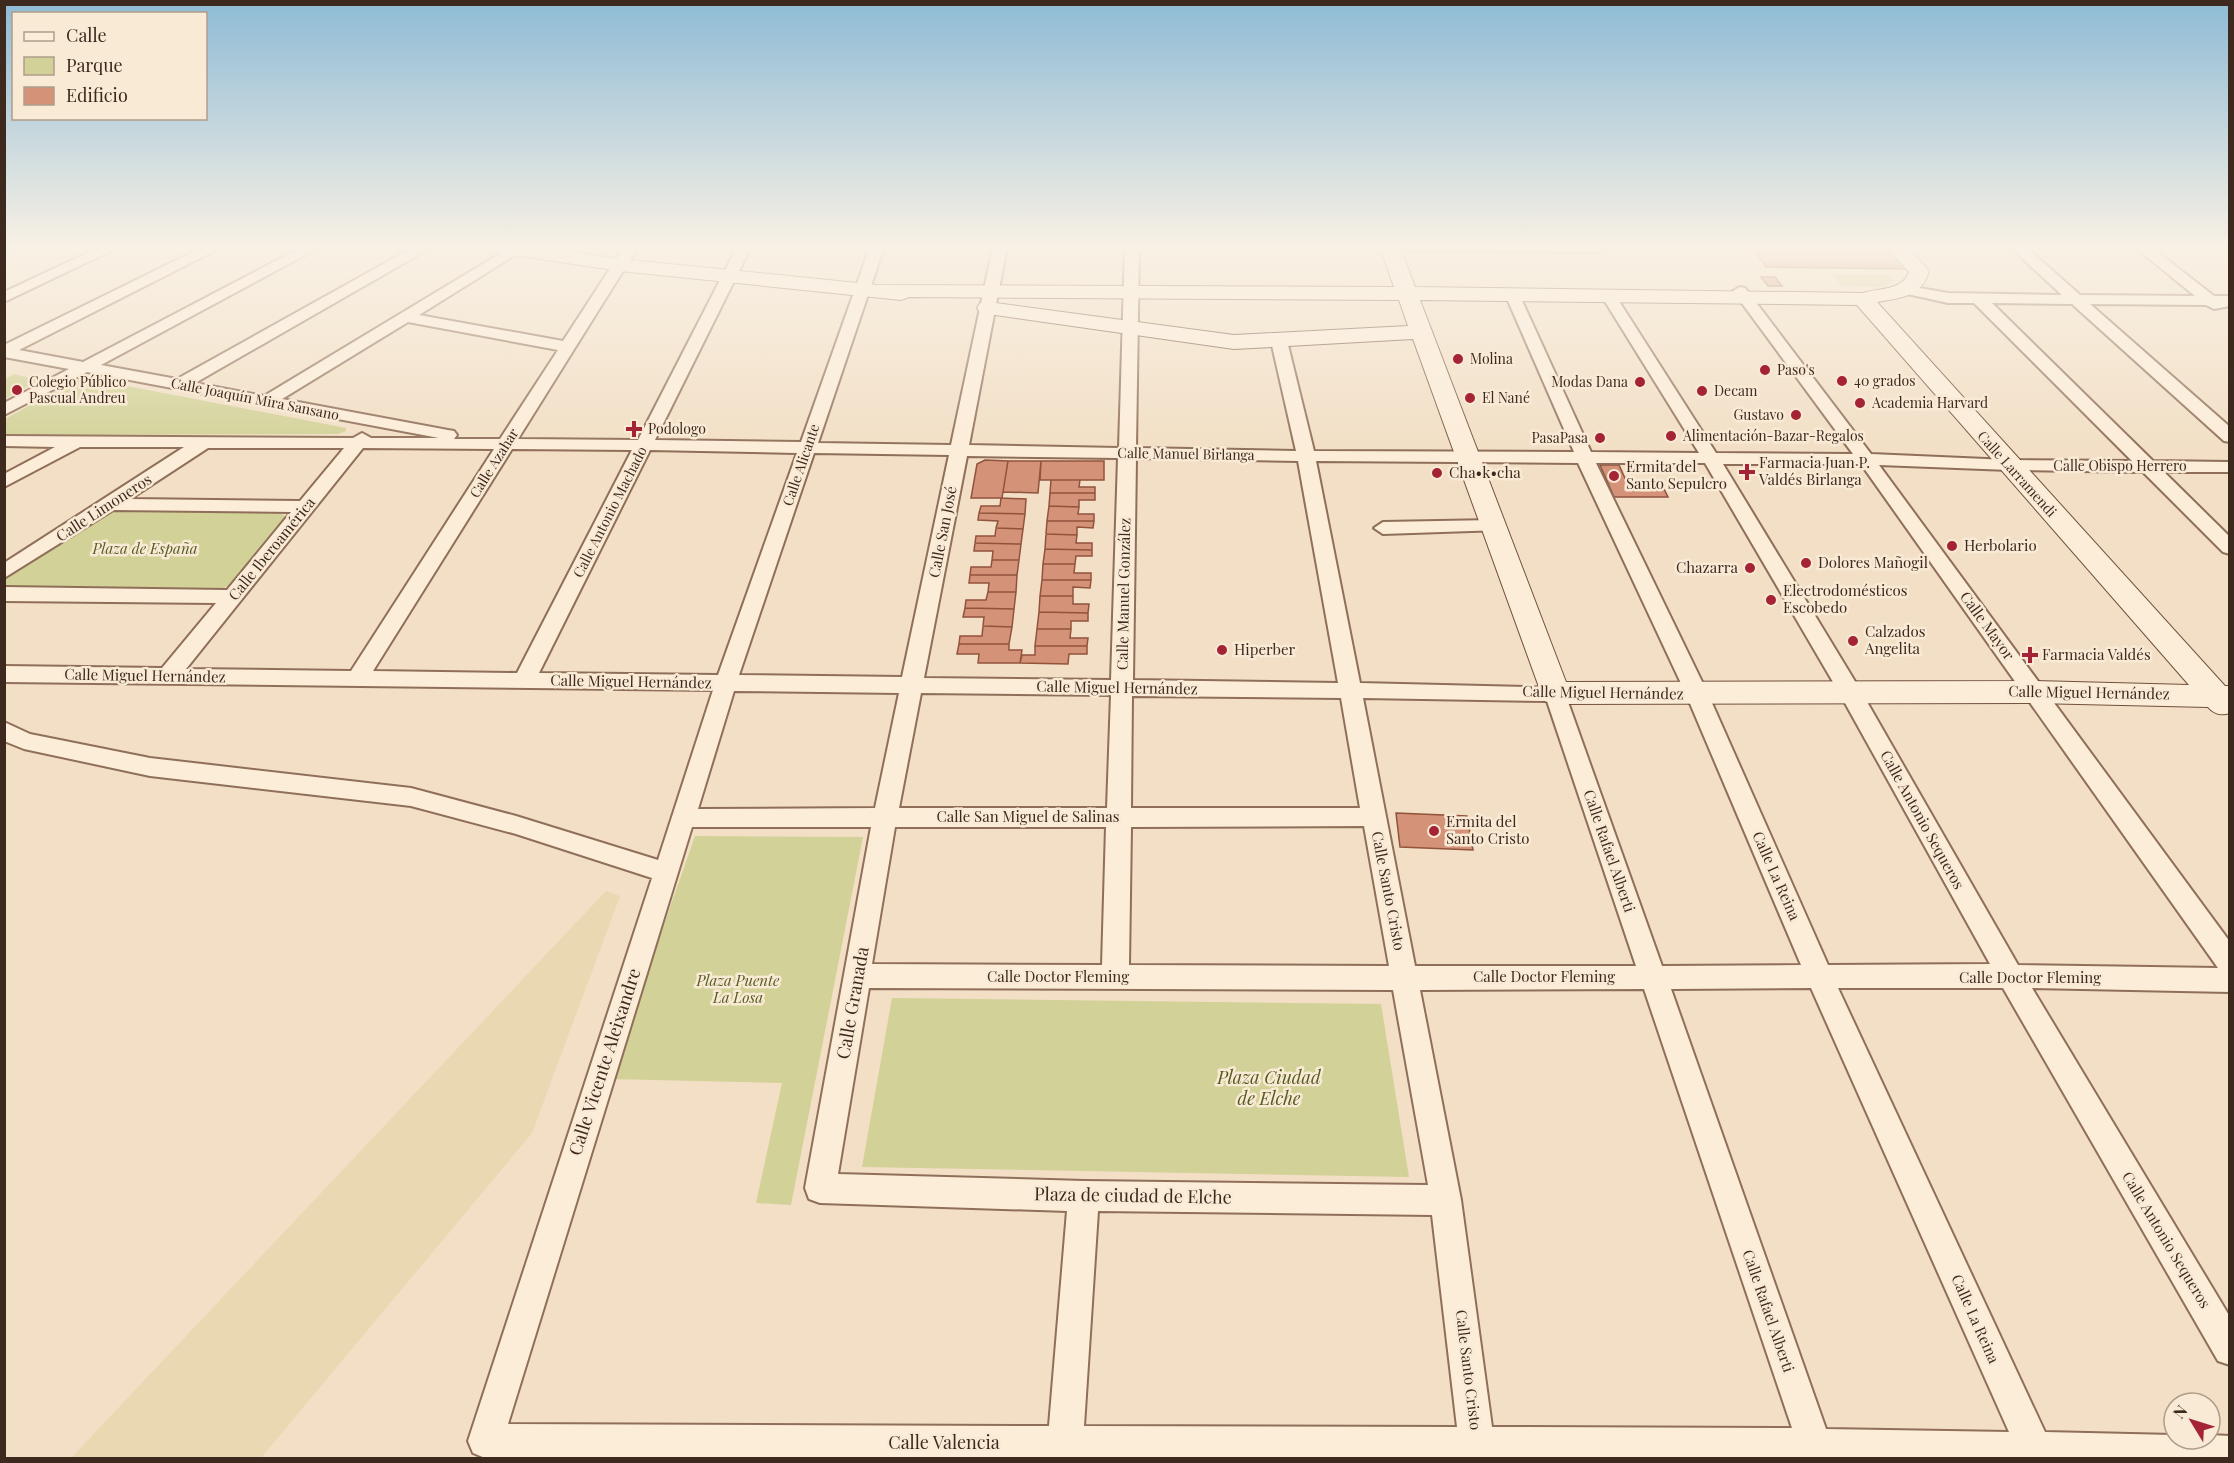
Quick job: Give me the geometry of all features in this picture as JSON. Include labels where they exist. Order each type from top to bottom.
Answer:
[{"type":"main road","points":[[1069,315],[1130,328],[1234,342],[1420,332]]},
{"type":"main road","name":"Calle Rafael Alberti","points":[[1414,315],[1469,457],[1555,693]]},
{"type":"main road","name":"Calle Larramendi","points":[[1877,315],[2009,465],[2225,702]]},
{"type":"main road","name":"Calle Miguel Hernández","points":[[1555,693],[2035,692],[2225,702]]},
{"type":"street","points":[[4,351],[76,315]]},
{"type":"street","points":[[4,410],[183,315]]},
{"type":"street","points":[[179,385],[303,315]]},
{"type":"street","points":[[267,401],[407,315]]},
{"type":"street","name":"Calle Azahar","points":[[357,679],[588,315]]},
{"type":"street","name":"Calle Antonio Machado","points":[[524,681],[709,315]]},
{"type":"street","name":"Calle Alicante","points":[[726,683],[807,448],[861,315]]},
{"type":"street","name":"Calle San José","points":[[885,817],[987,315]]},
{"type":"street","name":"Calle Manuel González","points":[[1115,977],[1130,315]]},
{"type":"street","name":"Calle La Reina","points":[[1521,315],[1585,458],[1697,694],[1821,978],[2036,1453]]},
{"type":"street","name":"Calle Antonio Sequeros","points":[[1627,315],[1851,693],[2010,976],[2229,1349]]},
{"type":"street","name":"Calle Mayor","points":[[1759,315],[2035,692],[2229,964]]},
{"type":"street","points":[[1995,315],[2229,548]]},
{"type":"street","points":[[2093,315],[2229,437]]},
{"type":"street","points":[[404,317],[568,347]]},
{"type":"street","name":"Calle Santo Cristo","points":[[1279,341],[1306,456],[1446,1200],[1477,1445]]},
{"type":"street","name":"Calle Joaquín Mira Sansano","points":[[4,351],[505,446]]},
{"type":"street","name":"Calle Iberoamérica","points":[[168,676],[375,422]]},
{"type":"street","points":[[4,441],[505,446]]},
{"type":"street","points":[[4,482],[76,442]]},
{"type":"street","name":"Calle Limoneros","points":[[4,572],[203,443]]},
{"type":"street","name":"Calle Manuel Birlanga","points":[[505,446],[644,445],[1712,460],[1866,459]]},
{"type":"street","name":"Calle Obispo Herrero","points":[[1866,459],[2009,465],[2229,466]]},
{"type":"street","points":[[110,504],[306,507]]},
{"type":"street","points":[[1383,528],[1494,526]]},
{"type":"street","points":[[4,594],[233,597]]},
{"type":"street","name":"Calle Miguel Hernández","points":[[4,674],[1555,693]]},
{"type":"street","name":"Calle Vicente Aleixandre","points":[[485,1441],[726,683]]},
{"type":"street","name":"Calle Rafael Alberti","points":[[1555,693],[1817,1452]]},
{"type":"street","points":[[4,730],[24,741],[150,767],[411,797],[516,825],[665,872]]},
{"type":"street","name":"Calle Granada","points":[[820,1188],[885,817]]},
{"type":"street","name":"Calle San Miguel de Salinas","points":[[683,818],[1374,817]]},
{"type":"street","name":"Calle Doctor Fleming","points":[[858,976],[1821,978],[2010,976],[2229,980]]},
{"type":"street","name":"Plaza de ciudad de Elche","points":[[820,1188],[1084,1196],[1446,1200]]},
{"type":"street","points":[[1065,1443],[1084,1196]]},
{"type":"street","name":"Calle Valencia","points":[[485,1441],[1477,1445],[1817,1452],[2229,1453]]},
{"type":"shaded area","points":[[606,891],[620,896],[532,1133],[261,1458],[71,1458]]},
{"type":"green space","points":[[14,374],[39,380],[5,399],[5,379]]},
{"type":"green space","points":[[80,377],[346,428],[346,431],[338,434],[5,435],[5,419]]},
{"type":"green space","name":"Plaza de España","points":[[115,509],[280,513],[286,517],[235,583],[221,589],[5,588],[5,577],[101,514]]},
{"type":"green space","name":"Plaza Puente La Losa","points":[[695,836],[863,837],[791,1205],[756,1203],[782,1083],[610,1079]]},
{"type":"green space","name":"Plaza Ciudad de Elche","points":[[892,998],[1381,1004],[1409,1177],[862,1167]]},
{"type":"building","points":[[985,460],[1008,461],[1002,498],[971,498],[977,464]]},
{"type":"building","points":[[1008,461],[1041,461],[1038,493],[1003,492]]},
{"type":"building","points":[[1041,461],[1104,461],[1104,480],[1040,480]]},
{"type":"building","name":"Ermita del Santo Sepulcro","points":[[1600,465],[1619,465],[1629,487],[1663,487],[1668,497],[1614,497]]},
{"type":"building","points":[[1051,480],[1080,480],[1079,487],[1095,487],[1095,493],[1050,493]]},
{"type":"building","points":[[1050,493],[1095,493],[1095,500],[1079,500],[1079,507],[1049,506]]},
{"type":"building","points":[[1001,498],[1026,499],[1025,514],[979,513],[981,506],[1000,506]]},
{"type":"building","points":[[1049,506],[1079,507],[1078,514],[1094,514],[1094,521],[1047,521]]},
{"type":"building","points":[[979,513],[1025,514],[1023,529],[996,528],[998,521],[978,520]]},
{"type":"building","points":[[1047,521],[1094,521],[1093,528],[1077,527],[1077,535],[1046,534]]},
{"type":"building","points":[[996,528],[1023,529],[1021,544],[975,543],[976,536],[995,536]]},
{"type":"building","points":[[1046,534],[1077,535],[1076,543],[1092,543],[1092,550],[1045,549]]},
{"type":"building","points":[[975,543],[1021,544],[1019,560],[992,560],[993,551],[974,551]]},
{"type":"building","points":[[1045,549],[1092,550],[1092,556],[1076,556],[1075,564],[1043,564]]},
{"type":"building","points":[[992,560],[1019,560],[1017,575],[970,575],[971,567],[991,567]]},
{"type":"building","points":[[1043,564],[1075,564],[1074,573],[1091,573],[1091,580],[1042,580]]},
{"type":"building","points":[[970,575],[1017,575],[1016,592],[988,592],[989,583],[969,583]]},
{"type":"building","points":[[1042,580],[1091,580],[1090,588],[1073,587],[1073,596],[1040,596]]},
{"type":"building","points":[[988,592],[1016,592],[1014,609],[965,608],[966,600],[986,600]]},
{"type":"building","points":[[1040,596],[1073,596],[1073,604],[1089,604],[1088,613],[1039,612]]},
{"type":"building","points":[[965,608],[1014,609],[1012,627],[983,626],[984,617],[963,617]]},
{"type":"building","points":[[1039,612],[1088,613],[1088,621],[1071,621],[1071,629],[1037,629]]},
{"type":"building","points":[[983,626],[1012,627],[1009,644],[959,644],[960,636],[982,636]]},
{"type":"building","points":[[1037,629],[1071,629],[1070,638],[1088,638],[1087,646],[1035,646]]},
{"type":"building","points":[[959,644],[1009,644],[1009,650],[1022,650],[1020,663],[978,663],[979,654],[957,654]]},
{"type":"building","points":[[1035,646],[1087,646],[1087,654],[1069,654],[1068,664],[1020,663],[1022,655],[1035,655]]},
{"type":"building","name":"Ermita del Santo Cristo","points":[[1396,813],[1467,816],[1473,850],[1400,847]]},
{"type":"place","name":"Molina","points":[[1458,359]]},
{"type":"place","name":"Paso's","points":[[1765,370]]},
{"type":"place","name":"40 grados","points":[[1842,381]]},
{"type":"place","name":"Modas Dana","points":[[1640,382]]},
{"type":"place","name":"Colegio Público Pascual Andreu","points":[[17,390]]},
{"type":"place","name":"Decam","points":[[1702,391]]},
{"type":"place","name":"El Nané","points":[[1470,398]]},
{"type":"place","name":"Academia Harvard","points":[[1860,403]]},
{"type":"place","name":"Gustavo","points":[[1796,415]]},
{"type":"place","name":"Podologo","points":[[634,429]]},
{"type":"place","name":"Alimentación-Bazar-Regalos","points":[[1671,436]]},
{"type":"place","name":"PasaPasa","points":[[1600,438]]},
{"type":"place","name":"Farmacia Juan P. Valdés Birlanga","points":[[1747,472]]},
{"type":"place","name":"Cha•k•cha","points":[[1437,473]]},
{"type":"place","name":"Ermita del Santo Sepulcro","points":[[1614,476]]},
{"type":"place","name":"Herbolario","points":[[1952,546]]},
{"type":"place","name":"Dolores Mañogil","points":[[1806,563]]},
{"type":"place","name":"Chazarra","points":[[1750,568]]},
{"type":"place","name":"Electrodomésticos Escobedo","points":[[1771,600]]},
{"type":"place","name":"Calzados Angelita","points":[[1853,641]]},
{"type":"place","name":"Hiperber","points":[[1222,650]]},
{"type":"place","name":"Farmacia Valdés","points":[[2030,655]]},
{"type":"place","name":"Ermita del Santo Cristo","points":[[1434,831]]}]
